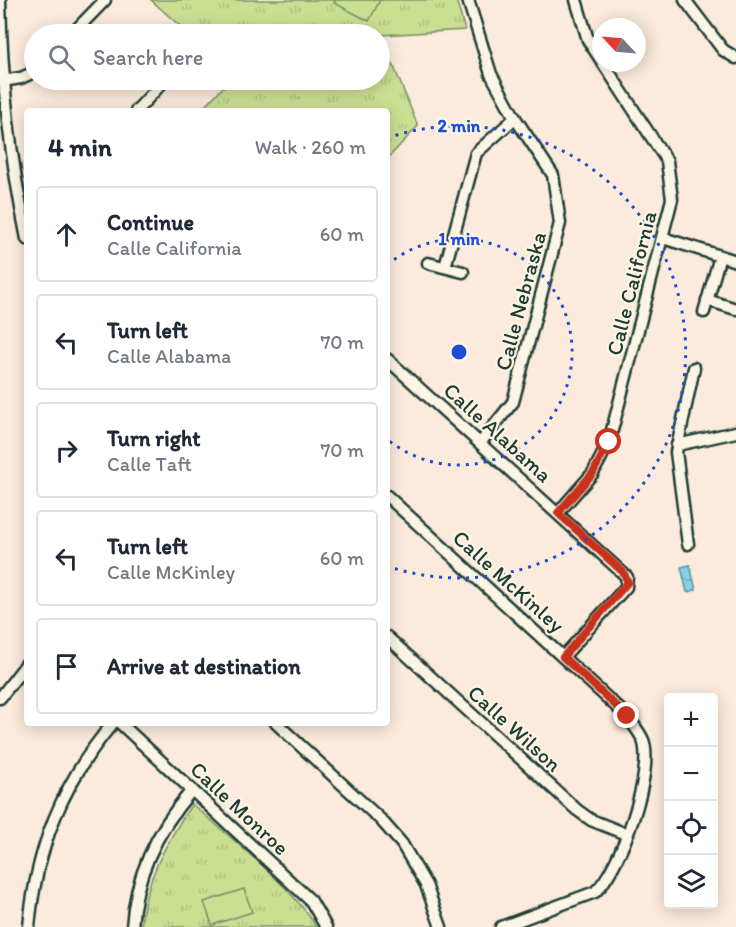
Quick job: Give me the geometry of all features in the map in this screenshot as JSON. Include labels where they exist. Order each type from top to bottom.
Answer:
[{"type":"street","points":[[0,0],[2,81],[8,141],[24,208]]},
{"type":"street","points":[[82,24],[105,0]]},
{"type":"street","name":"Calle Nebraska","points":[[468,0],[491,74],[515,118],[553,175],[560,223],[513,402],[481,442]]},
{"type":"street","name":"Calle California","points":[[576,0],[592,46]]},
{"type":"street","points":[[685,0],[723,50],[736,58]]},
{"type":"street","name":"Calle California","points":[[558,513],[593,473],[609,442],[672,199],[667,161],[609,72]]},
{"type":"street","points":[[2,81],[24,77]]},
{"type":"street","points":[[139,108],[156,90]]},
{"type":"street","points":[[445,267],[476,153],[515,118]]},
{"type":"street","points":[[663,238],[736,261]]},
{"type":"street","points":[[704,312],[720,256]]},
{"type":"street","points":[[428,263],[463,272]]},
{"type":"street","points":[[707,300],[736,309]]},
{"type":"street","name":"Calle Alabama","points":[[390,361],[623,572],[626,587],[563,657]]},
{"type":"street","points":[[688,544],[677,446],[694,368]]},
{"type":"street","points":[[677,446],[736,432]]},
{"type":"street","name":"Calle McKinley","points":[[390,499],[627,716],[643,741],[645,773],[626,834],[614,866],[595,892],[501,927]]},
{"type":"street","name":"Calle Wilson","points":[[390,640],[570,804],[591,820],[626,834]]},
{"type":"street","points":[[0,698],[24,667]]},
{"type":"street","points":[[29,927],[38,867],[54,814],[81,765],[111,726]]},
{"type":"street","name":"Calle Monroe","points":[[123,726],[311,901],[326,927]]},
{"type":"street","points":[[279,726],[381,820],[402,844],[426,885],[441,927]]},
{"type":"street","points":[[132,927],[133,910],[146,860],[170,818],[192,790]]},
{"type":"green space","points":[[151,0],[456,0],[465,30],[390,34],[390,24],[178,24]]},
{"type":"green space","points":[[336,0],[380,0],[369,21],[334,3]]},
{"type":"green space","points":[[390,57],[418,126],[390,156],[390,108],[203,108],[220,90],[390,90]]},
{"type":"green space","points":[[192,804],[276,879],[306,912],[316,927],[141,927],[147,894],[158,862]]},
{"type":"green space","points":[[244,889],[252,912],[212,925],[204,902]]},
{"type":"water","points":[[690,565],[696,590],[687,592],[681,567]]},
{"type":"route","points":[[609,442],[593,473],[558,513],[623,572],[628,582],[563,657],[627,716]]}]
